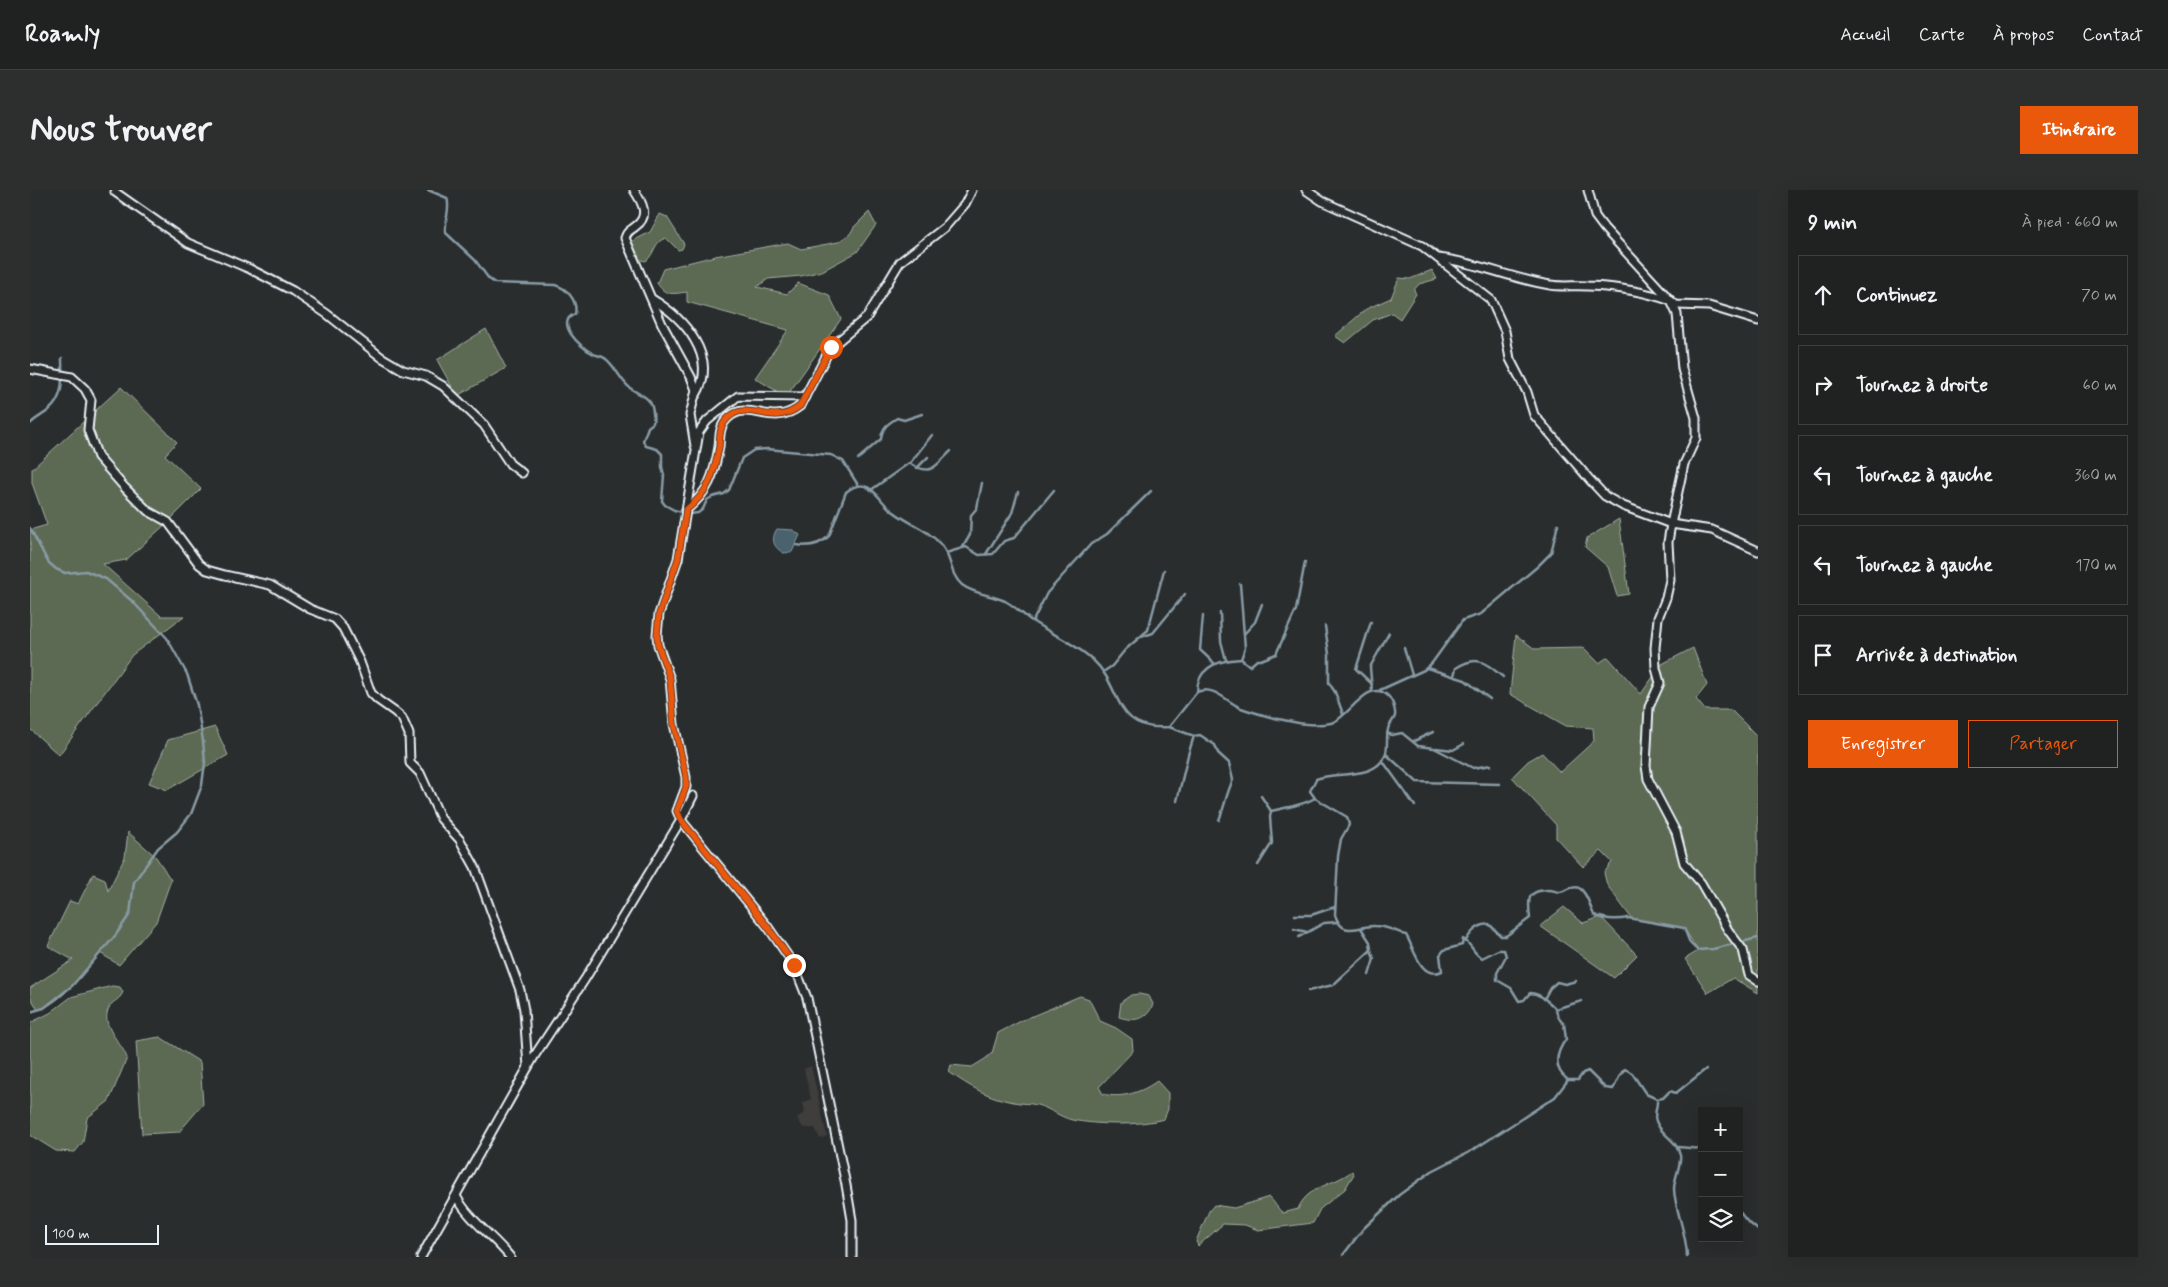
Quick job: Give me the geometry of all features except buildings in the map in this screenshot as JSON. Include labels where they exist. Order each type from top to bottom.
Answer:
[{"type":"street","points":[[634,190],[642,204],[643,221],[627,232],[625,238],[662,324],[696,390],[690,415],[695,449]]},
{"type":"street","points":[[686,510],[700,499],[708,486],[715,465],[721,428],[729,416],[746,410],[772,416],[781,415],[793,411],[800,406],[831,347],[867,317],[900,262],[945,227],[965,204],[972,190]]},
{"type":"street","points":[[1306,190],[1322,201],[1422,246],[1491,300],[1505,331],[1510,359],[1527,392],[1534,415],[1605,496],[1623,506],[1671,524],[1712,530],[1758,551]]},
{"type":"street","points":[[1588,190],[1595,216],[1604,228],[1676,305],[1709,306],[1758,321]]},
{"type":"street","points":[[115,192],[188,243],[250,269],[293,291],[327,314],[381,357],[403,370],[426,376],[443,386],[484,426],[510,464],[522,473]]},
{"type":"street","points":[[1438,258],[1461,260],[1513,277],[1550,285],[1587,286],[1654,295],[1671,301],[1677,314],[1682,369],[1696,418],[1696,438],[1684,464],[1668,542],[1670,580],[1666,598],[1658,618],[1655,648],[1656,668],[1660,684],[1648,707],[1647,772],[1655,793],[1676,832],[1684,863],[1712,899],[1728,930],[1743,950],[1749,975],[1758,981]]},
{"type":"street","points":[[652,299],[669,309],[683,322],[693,336],[705,368],[701,388],[695,397]]},
{"type":"street","points":[[30,368],[72,377],[85,389],[91,400],[88,430],[98,457],[148,511],[168,522],[199,564],[216,572],[270,585],[310,609],[335,619],[343,628],[360,662],[371,693],[402,718],[409,734],[408,758],[410,763],[420,773],[441,819],[460,840],[475,867],[520,990],[524,1010],[528,1067]]},
{"type":"street","points":[[805,397],[738,396],[707,421],[699,432],[678,559],[659,614],[657,635],[658,645],[670,679],[674,724],[686,776],[686,787],[677,811],[681,820],[768,927],[794,965],[809,1007],[846,1185],[852,1220],[852,1257]]},
{"type":"street","points":[[421,1257],[528,1067],[585,979],[681,820],[693,796]]},
{"type":"street","points":[[456,1196],[469,1216],[500,1244],[510,1257]]},
{"type":"shaded area","points":[[811,1066],[827,1136],[820,1139],[815,1128],[803,1128],[797,1118],[805,1112],[803,1103],[811,1099],[804,1069]]},
{"type":"green space","points":[[869,212],[876,225],[857,252],[822,271],[801,276],[768,279],[757,287],[787,294],[798,283],[829,295],[841,319],[786,397],[755,378],[788,330],[687,302],[687,292],[669,293],[663,290],[657,283],[663,269],[715,256],[788,243],[801,249],[838,242],[850,234],[854,227]]},
{"type":"green space","points":[[660,214],[667,217],[684,244],[682,249],[678,250],[666,238],[659,242],[646,261],[637,259],[631,242],[650,232]]},
{"type":"green space","points":[[1432,270],[1437,279],[1419,284],[1414,290],[1416,294],[1400,319],[1392,313],[1373,320],[1345,343],[1335,336],[1366,309],[1391,298],[1399,278],[1410,279]]},
{"type":"green space","points":[[486,329],[506,368],[457,396],[437,360]]},
{"type":"green space","points":[[121,387],[177,442],[165,455],[201,489],[126,560],[103,564],[161,616],[184,616],[132,655],[59,755],[30,729],[30,530],[47,525],[32,483],[32,469]]},
{"type":"green space","points":[[1619,519],[1629,594],[1617,596],[1608,567],[1585,547],[1587,538]]},
{"type":"green space","points":[[1516,635],[1535,649],[1584,648],[1599,663],[1608,657],[1641,694],[1662,664],[1693,648],[1707,685],[1696,699],[1705,710],[1731,710],[1758,737],[1758,993],[1733,978],[1708,993],[1685,959],[1698,951],[1684,928],[1632,919],[1607,885],[1604,873],[1612,862],[1601,851],[1583,867],[1556,838],[1556,825],[1512,777],[1528,761],[1542,753],[1560,772],[1594,741],[1593,728],[1566,726],[1510,694]]},
{"type":"green space","points":[[215,727],[228,755],[167,790],[149,783],[168,740]]},
{"type":"green space","points":[[128,832],[156,857],[171,880],[156,922],[119,965],[100,953],[64,994],[56,1001],[38,1010],[30,996],[30,988],[73,960],[48,946],[70,901],[78,904],[93,874],[105,879],[108,891],[125,857]]},
{"type":"green space","points":[[1564,907],[1583,923],[1601,917],[1637,955],[1614,978],[1540,926]]},
{"type":"green space","points":[[112,986],[120,987],[123,992],[110,1006],[107,1020],[112,1033],[127,1058],[109,1101],[87,1118],[83,1142],[75,1152],[56,1151],[30,1135],[30,1023],[50,1013],[71,997]]},
{"type":"green space","points":[[1131,995],[1149,996],[1153,1004],[1148,1013],[1135,1019],[1119,1017],[1121,1002]]},
{"type":"green space","points":[[1080,996],[1089,999],[1100,1021],[1116,1028],[1132,1039],[1133,1051],[1099,1087],[1103,1094],[1117,1096],[1132,1094],[1157,1081],[1168,1093],[1168,1109],[1164,1119],[1143,1123],[1118,1124],[1072,1120],[1037,1105],[1017,1103],[988,1095],[949,1072],[951,1065],[972,1067],[985,1059],[992,1053],[998,1033],[1023,1020]]},
{"type":"green space","points":[[160,1037],[200,1062],[203,1104],[179,1132],[142,1134],[136,1041]]},
{"type":"green space","points":[[1352,1171],[1354,1174],[1345,1189],[1320,1209],[1313,1223],[1258,1230],[1245,1225],[1223,1224],[1198,1246],[1196,1241],[1209,1211],[1214,1205],[1234,1208],[1269,1197],[1283,1213],[1298,1209],[1302,1201],[1314,1190]]},
{"type":"water","points":[[777,529],[793,530],[800,535],[792,552],[784,553],[774,543]]},
{"type":"waterway","points":[[428,190],[447,198],[446,233],[475,260],[489,279],[495,283],[555,285],[564,289],[571,296],[575,304],[575,314],[569,318],[567,323],[571,334],[581,346],[606,359],[627,385],[645,397],[650,403],[653,411],[653,423],[648,427],[643,441],[646,446],[657,449],[662,454],[664,475],[662,501],[665,505],[674,510],[689,514],[698,513],[703,509],[707,500],[724,494],[729,490],[742,458],[754,450],[767,449],[831,455],[843,461],[858,485]]},
{"type":"waterway","points":[[30,424],[49,410],[58,399],[62,386],[62,358]]},
{"type":"waterway","points":[[858,459],[881,439],[884,429],[890,422],[897,418],[904,420],[922,414]]},
{"type":"waterway","points":[[910,463],[932,435]]},
{"type":"waterway","points":[[871,490],[909,463],[928,470],[936,466],[951,451]]},
{"type":"waterway","points":[[917,468],[928,457]]},
{"type":"waterway","points":[[963,547],[970,535],[971,515],[977,508],[982,483]]},
{"type":"waterway","points":[[796,545],[814,545],[829,536],[846,492],[856,486],[867,487],[895,513],[935,539],[945,549],[955,576],[962,585],[1005,601],[1032,621],[1086,654],[1103,671],[1121,706],[1128,715],[1137,722],[1151,727],[1169,727],[1197,692],[1203,690],[1215,692],[1241,708],[1274,718],[1310,724],[1331,723],[1337,720],[1365,695],[1372,692],[1380,691],[1387,695],[1393,705],[1395,716],[1389,726],[1386,752],[1380,764],[1364,772],[1316,779],[1310,791],[1315,798],[1347,817],[1349,825],[1341,839],[1338,856],[1335,915],[1338,922],[1347,929],[1379,926],[1406,935],[1423,967],[1434,973],[1442,971],[1440,955],[1444,950],[1462,945],[1463,939],[1482,958],[1498,950],[1504,950],[1506,956],[1497,973],[1497,980],[1511,988],[1519,1001],[1524,1000],[1530,993],[1543,998],[1554,1007],[1564,1024],[1566,1039],[1557,1060],[1560,1070],[1568,1080],[1578,1080],[1583,1073],[1588,1071],[1605,1088],[1613,1089],[1625,1069],[1632,1073],[1646,1094],[1657,1099],[1655,1116],[1658,1126],[1675,1145],[1680,1155],[1674,1189],[1687,1257]]},
{"type":"waterway","points":[[946,553],[966,547],[979,555],[993,554],[1004,541],[1014,538],[1054,490]]},
{"type":"waterway","points":[[1033,621],[1047,593],[1091,544],[1107,534],[1151,491]]},
{"type":"waterway","points":[[986,554],[1012,513],[1018,492]]},
{"type":"waterway","points":[[1380,690],[1424,670],[1432,663],[1463,620],[1481,614],[1538,566],[1551,553],[1558,524]]},
{"type":"waterway","points":[[30,528],[48,562],[56,569],[65,573],[86,571],[106,579],[132,601],[167,638],[187,674],[197,705],[205,762],[202,785],[191,814],[177,832],[158,848],[134,882],[130,914],[115,936],[72,986],[44,1008],[30,1012]]},
{"type":"waterway","points":[[1241,659],[1250,666],[1257,660],[1276,654],[1296,610],[1305,562]]},
{"type":"waterway","points":[[1103,672],[1112,666],[1125,650],[1148,630],[1164,570]]},
{"type":"waterway","points":[[1197,692],[1198,683],[1205,670],[1218,663],[1241,659],[1245,648],[1240,584]]},
{"type":"waterway","points":[[1141,637],[1153,633],[1185,594]]},
{"type":"waterway","points":[[1244,634],[1255,622],[1262,604]]},
{"type":"waterway","points":[[1220,613],[1221,641],[1226,660]]},
{"type":"waterway","points":[[1203,616],[1200,650],[1215,664]]},
{"type":"waterway","points":[[1371,622],[1356,669],[1372,684]]},
{"type":"waterway","points":[[1325,626],[1329,654],[1329,683],[1335,692],[1343,714]]},
{"type":"waterway","points":[[1372,691],[1370,667],[1389,633]]},
{"type":"waterway","points":[[1404,648],[1412,675]]},
{"type":"waterway","points":[[1454,676],[1456,668],[1476,661],[1486,664],[1503,677]]},
{"type":"waterway","points":[[1427,668],[1465,680],[1490,699]]},
{"type":"waterway","points":[[1169,727],[1194,736],[1177,801]]},
{"type":"waterway","points":[[1414,741],[1433,732]]},
{"type":"waterway","points":[[1387,733],[1392,735],[1402,733],[1418,746],[1434,748],[1473,768],[1491,765]]},
{"type":"waterway","points":[[1194,736],[1200,735],[1215,745],[1218,753],[1229,763],[1233,780],[1219,820]]},
{"type":"waterway","points":[[1436,748],[1453,750],[1464,744]]},
{"type":"waterway","points":[[1386,754],[1417,782],[1500,784]]},
{"type":"waterway","points":[[1382,760],[1415,806]]},
{"type":"waterway","points":[[1261,796],[1271,811]]},
{"type":"waterway","points":[[1258,865],[1272,843],[1271,811],[1299,805],[1315,798]]},
{"type":"waterway","points":[[1465,942],[1475,930],[1489,924],[1501,936],[1506,936],[1530,918],[1529,901],[1532,894],[1541,890],[1560,892],[1574,887],[1582,890],[1594,915],[1611,919],[1628,918],[1684,928],[1690,943],[1697,950],[1713,949],[1758,938]]},
{"type":"waterway","points":[[1295,915],[1311,915],[1335,907]]},
{"type":"waterway","points":[[1299,937],[1324,923],[1338,922]]},
{"type":"waterway","points":[[1308,991],[1333,985],[1371,950],[1370,942],[1361,928]]},
{"type":"waterway","points":[[1294,929],[1307,932]]},
{"type":"waterway","points":[[1369,975],[1374,959],[1371,950]]},
{"type":"waterway","points":[[1544,999],[1550,988],[1557,982],[1565,984],[1576,981]]},
{"type":"waterway","points":[[1555,1009],[1582,1001]]},
{"type":"waterway","points":[[1657,1099],[1663,1098],[1670,1091],[1676,1093],[1706,1069]]},
{"type":"waterway","points":[[1343,1255],[1363,1229],[1399,1195],[1432,1171],[1473,1150],[1555,1097],[1568,1080]]},
{"type":"waterway","points":[[1678,1147],[1698,1149]]},
{"type":"waterway","points":[[1743,1216],[1758,1230]]},
{"type":"route","points":[[794,965],[768,927],[681,820],[677,811],[686,787],[686,776],[677,744],[670,679],[658,645],[657,635],[659,614],[678,559],[686,510],[700,499],[708,486],[715,465],[721,428],[724,422],[736,412],[746,410],[772,416],[793,411],[800,406],[831,347]]}]
